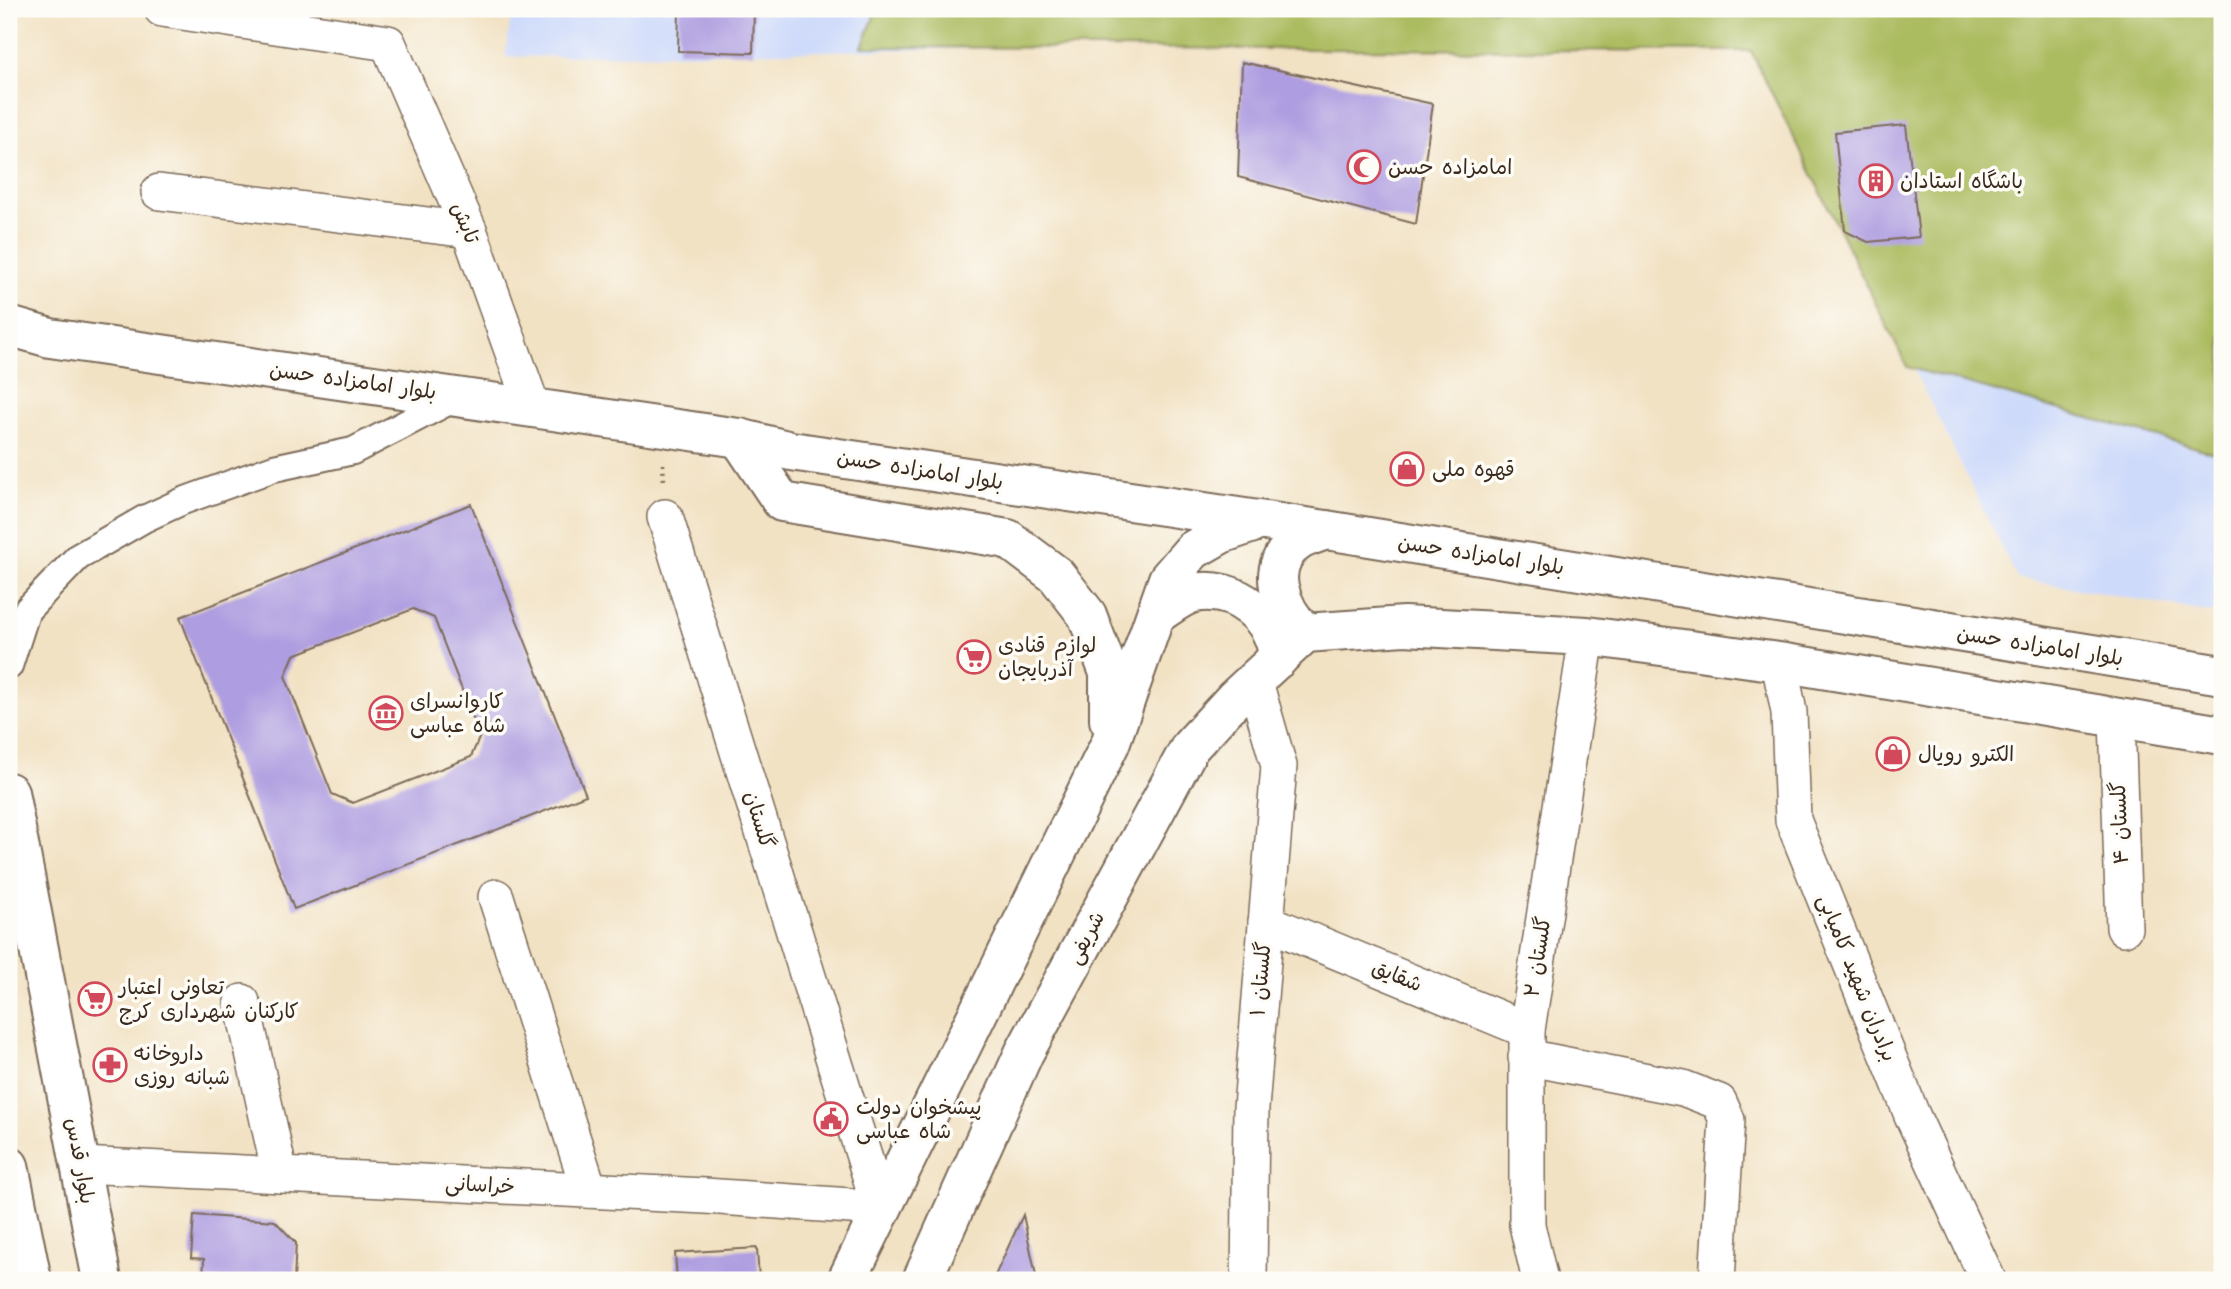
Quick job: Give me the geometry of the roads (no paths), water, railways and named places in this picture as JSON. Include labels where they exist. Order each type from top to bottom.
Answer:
[{"type":"main road","name":"بلوار امامزاده حسن","points":[[9,326],[50,338],[739,438],[791,451],[1257,522],[1326,530],[2222,675]]},
{"type":"main road","points":[[739,438],[782,502],[1008,539],[1056,575],[1087,615],[1109,673],[1110,744]]},
{"type":"main road","points":[[847,1280],[1110,744],[1168,579],[1193,551],[1221,534],[1257,522]]},
{"type":"main road","points":[[1326,530],[1299,541],[1285,556],[1277,579],[1279,597],[1288,616],[1305,633],[1404,626],[1587,635],[1779,662],[2222,735]]},
{"type":"main road","points":[[1156,615],[1191,593],[1221,591],[1250,606],[1277,640],[1266,671]]},
{"type":"main road","name":"شریفی","points":[[922,1280],[1024,1053],[1190,747],[1234,699],[1305,633]]},
{"type":"main road","name":"بلوار قدس","points":[[9,792],[102,1280]]},
{"type":"main road","points":[[9,1166],[32,1280]]},
{"type":"street","name":"تابش","points":[[162,9],[388,43],[469,230],[532,406]]},
{"type":"street","points":[[159,192],[469,230]]},
{"type":"street","points":[[9,666],[27,610],[78,557],[144,519],[183,501],[274,468],[353,452],[459,396]]},
{"type":"street","name":"گلستان","points":[[665,516],[880,1208]]},
{"type":"street","name":"گلستان ۲","points":[[1540,1280],[1527,1225],[1527,1043],[1587,635]]},
{"type":"street","name":"برادران شهید کامیابی","points":[[1779,662],[1789,712],[1793,820],[1912,1115],[1988,1280]]},
{"type":"street","name":"گلستان ۱","points":[[1249,1280],[1251,1108],[1279,766],[1266,671]]},
{"type":"street","name":"گلستان ۴","points":[[2117,718],[2124,928]]},
{"type":"street","points":[[496,897],[589,1190]]},
{"type":"street","name":"شقایق","points":[[1266,922],[1527,1043],[1683,1088],[1719,1102],[1727,1120],[1717,1280]]},
{"type":"street","points":[[242,1002],[280,1175]]},
{"type":"street","name":"خراسانی","points":[[81,1165],[589,1190],[880,1208]]},
{"type":"place","name":"امامزاده حسن","points":[[1364,167]]},
{"type":"place","name":"باشگاه استادان","points":[[1876,181]]},
{"type":"place","name":"قهوه ملی","points":[[1407,469]]},
{"type":"place","name":"لوازم قنادی آذربایجان","points":[[974,657]]},
{"type":"place","name":"کاروانسرای شاه عباسی","points":[[386,713]]},
{"type":"place","name":"الکترو رویال","points":[[1893,754]]},
{"type":"place","name":"تعاونی اعتبار کارکنان شهرداری کرج","points":[[95,999]]},
{"type":"place","name":"داروخانه شبانه روزی","points":[[110,1065]]},
{"type":"place","name":"پیشخوان دولت شاه عباسی","points":[[831,1119]]}]
